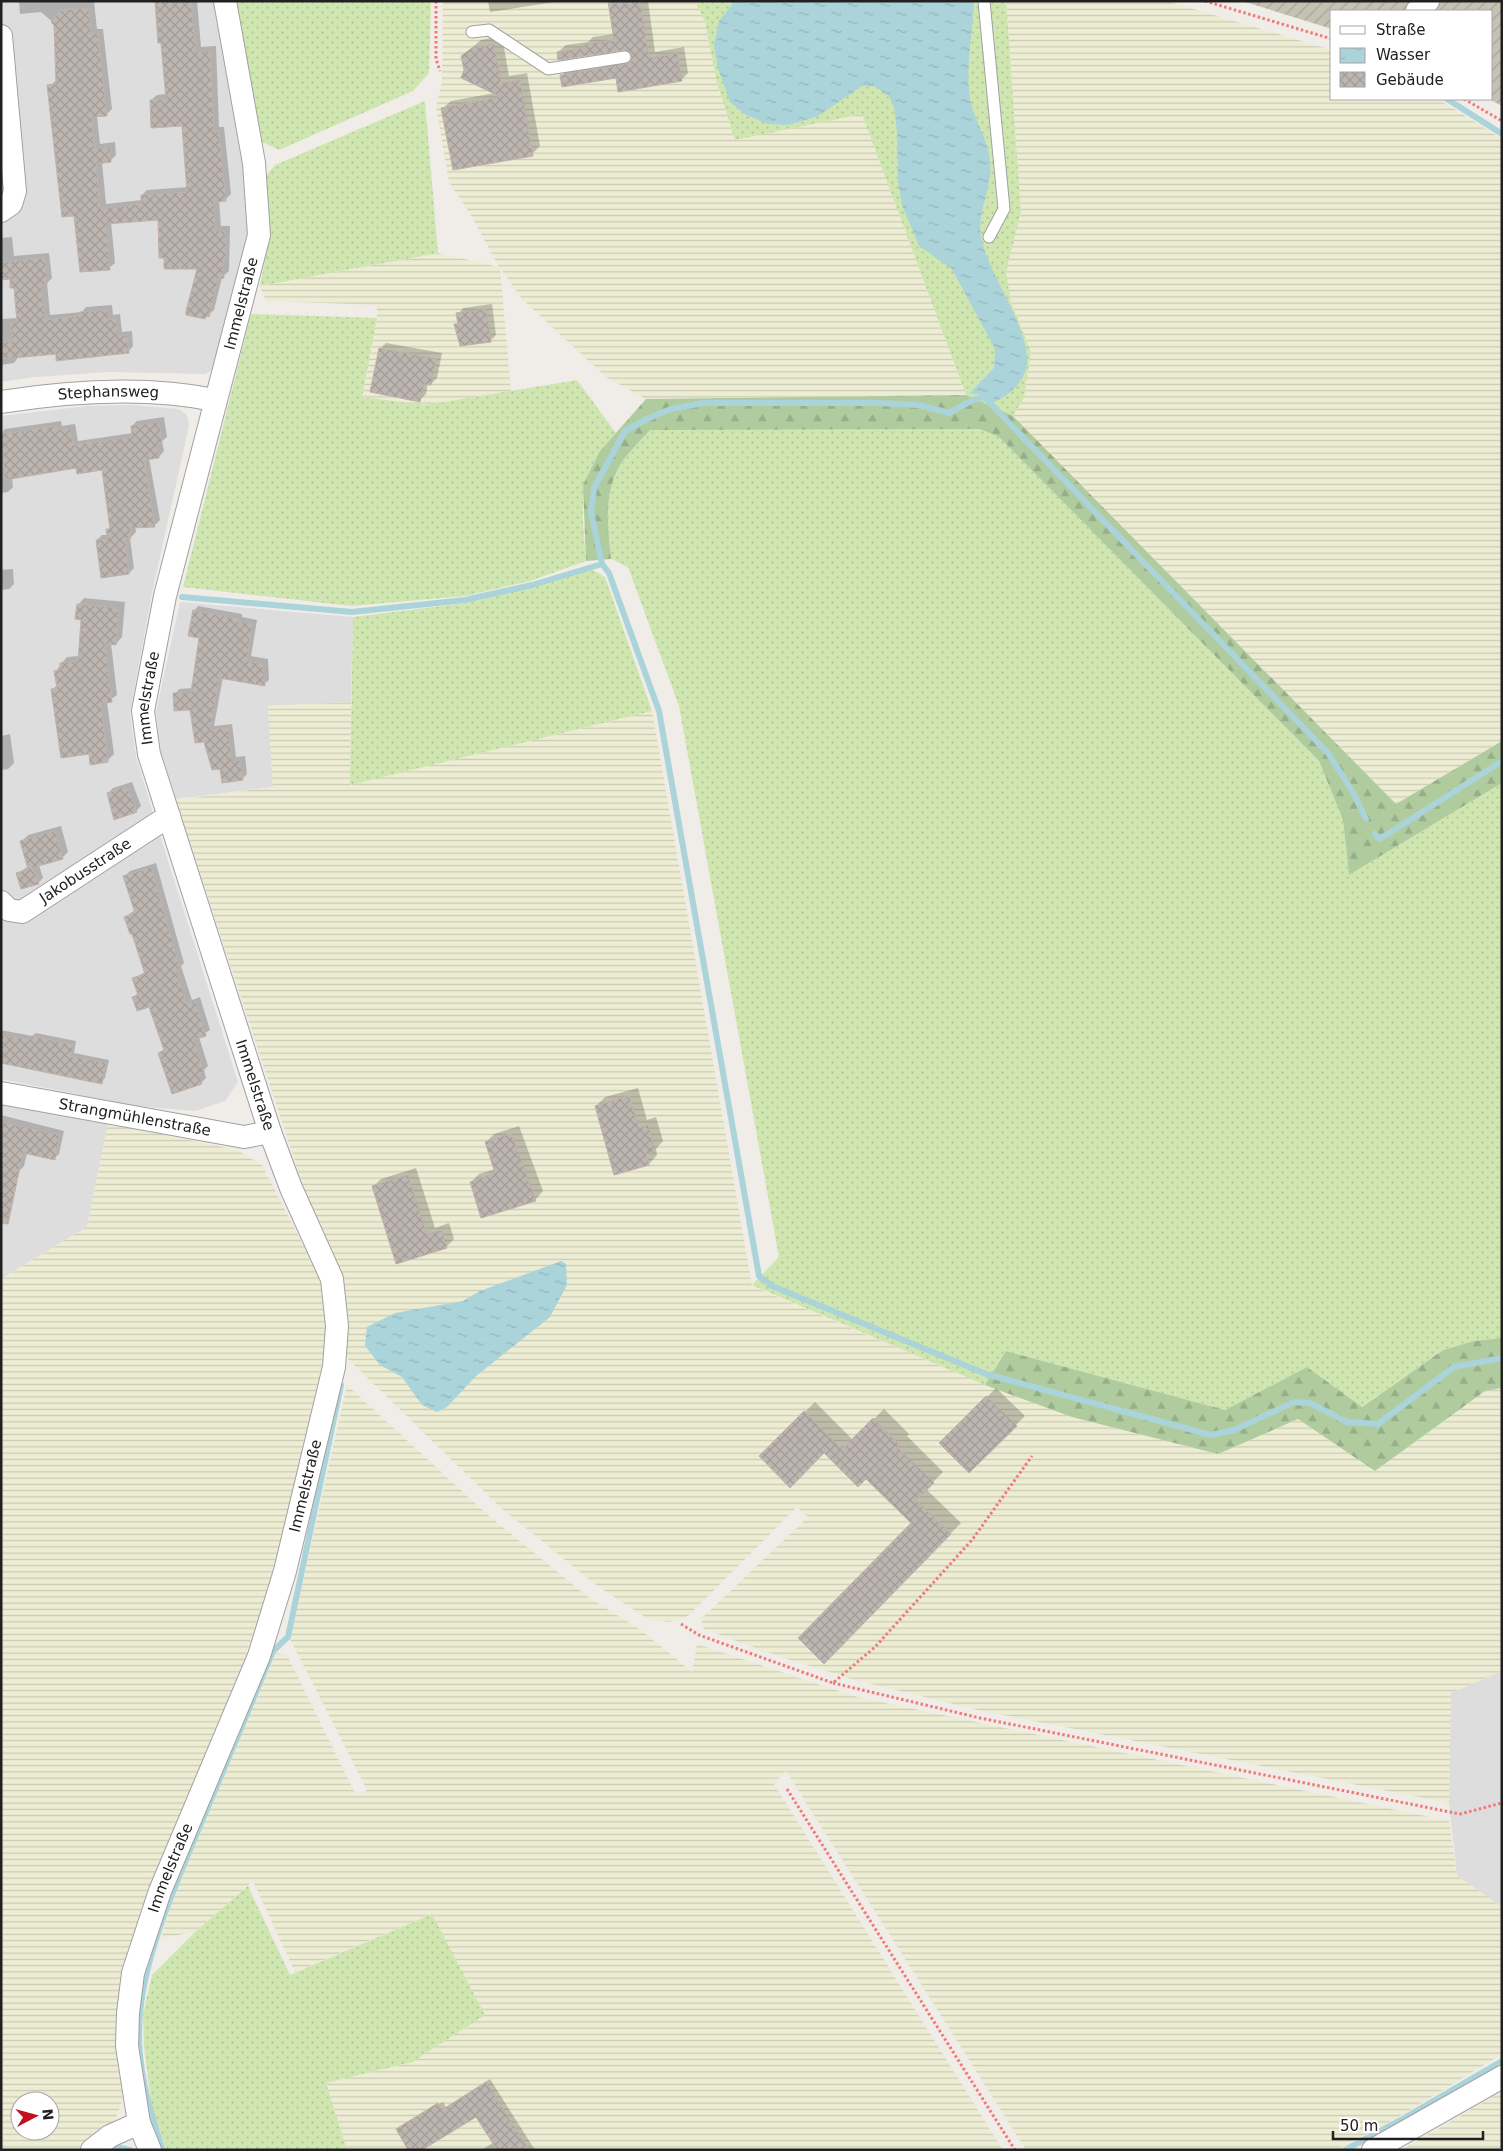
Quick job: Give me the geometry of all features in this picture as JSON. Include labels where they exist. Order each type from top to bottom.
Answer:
[{"type":"street","name":"Immelstraße","points":[[150,2150],[139,2123],[127,2046],[133,1973],[160,1891],[259,1656],[285,1572],[334,1367],[337,1326],[332,1279],[291,1188],[270,1132],[149,754],[143,711],[165,596],[259,235],[254,163],[225,1]]},
{"type":"street","points":[[1418,10],[1428,1]]},
{"type":"street","points":[[1,36],[15,191],[11,204],[1,211]]},
{"type":"street","name":"Stephansweg","points":[[1,402],[37,396],[123,393],[198,396],[215,400]]},
{"type":"street","name":"Jakobusstraße","points":[[1,902],[9,910],[22,912],[169,816]]},
{"type":"street","name":"Strangmühlenstraße","points":[[1,1093],[244,1137],[270,1132]]},
{"type":"street","points":[[1373,2150],[1502,2077]]},
{"type":"street","points":[[92,2150],[110,2136],[139,2123]]},
{"type":"lane","points":[[984,1],[1004,209],[989,237]]},
{"type":"lane","points":[[472,32],[489,30],[548,69],[625,57]]},
{"type":"path","points":[[436,1],[436,58],[440,71]]},
{"type":"path","points":[[1205,1],[1330,38]]},
{"type":"path","points":[[1466,100],[1502,121]]},
{"type":"path","points":[[833,1683],[875,1647],[972,1540],[1032,1456]]},
{"type":"path","points":[[681,1624],[699,1635],[833,1683],[980,1718],[1460,1814],[1502,1803]]},
{"type":"path","points":[[787,1789],[1015,2150]]},
{"type":"shaded area","points":[[1,1],[217,1],[245,164],[249,235],[212,370],[205,374],[108,372],[35,377],[1,382]]},
{"type":"shaded area","points":[[1242,1],[1502,1],[1502,106],[1491,100],[1493,100],[1493,10],[1330,10],[1330,28]]},
{"type":"shaded area","points":[[132,405],[179,409],[187,415],[189,426],[152,593],[130,713],[136,756],[238,1082],[225,1101],[195,1111],[135,1106],[1,1079],[1,416],[87,406]]},
{"type":"shaded area","points":[[180,602],[353,617],[351,702],[268,706],[273,787],[176,799],[161,751],[156,712]]},
{"type":"shaded area","points":[[1,1103],[108,1123],[87,1227],[1,1279]]},
{"type":"shaded area","points":[[1502,1671],[1502,1907],[1457,1876],[1449,1803],[1451,1693]]},
{"type":"green space","points":[[236,1],[431,1],[429,73],[413,91],[279,150],[260,141]]},
{"type":"green space","points":[[443,1],[695,1],[705,22],[717,83],[735,139],[862,113],[966,395],[646,399],[606,377],[522,299],[500,268],[511,391],[426,405],[362,397],[377,318],[377,305],[266,301],[260,286],[438,253],[499,267],[472,217],[449,182],[436,106],[442,83]]},
{"type":"green space","points":[[695,1],[1006,1],[1021,212],[1006,272],[1011,302],[1031,352],[1024,398],[1013,416],[966,395],[862,114],[735,140],[717,83],[705,22]]},
{"type":"green space","points":[[1006,1],[1167,1],[1330,49],[1330,100],[1440,100],[1502,139],[1502,741],[1396,804],[1013,416],[1024,398],[1031,352],[1011,302],[1005,271],[1021,212]]},
{"type":"green space","points":[[425,101],[438,253],[260,286],[270,234],[265,177],[275,165]]},
{"type":"green space","points":[[251,314],[377,318],[362,397],[426,405],[577,380],[616,433],[593,464],[587,478],[583,507],[586,561],[530,581],[465,596],[351,606],[183,587]]},
{"type":"green space","points":[[966,395],[1013,416],[1396,804],[1502,741],[1502,783],[1349,875],[1343,820],[1319,761],[999,437],[980,429],[650,430],[620,465],[611,488],[608,511],[611,559],[586,561],[583,485],[600,451],[646,399]]},
{"type":"green space","points":[[980,429],[999,437],[1319,761],[1343,820],[1349,875],[1502,783],[1502,1338],[1474,1341],[1443,1350],[1361,1407],[1307,1367],[1225,1410],[1006,1351],[985,1385],[752,1285],[779,1257],[679,706],[628,567],[611,559],[608,511],[611,488],[620,465],[650,430]]},
{"type":"green space","points":[[590,568],[605,577],[652,711],[350,785],[353,617],[466,603],[533,587]]},
{"type":"green space","points":[[351,702],[350,785],[652,711],[752,1286],[985,1385],[1072,1417],[1218,1454],[1298,1419],[1375,1471],[1485,1391],[1502,1388],[1502,1671],[1451,1693],[1449,1803],[978,1710],[855,1680],[778,1656],[704,1629],[701,1619],[808,1517],[797,1507],[688,1616],[669,1622],[648,1619],[596,1585],[500,1507],[346,1357],[349,1324],[342,1277],[310,1207],[176,800],[273,787],[268,706]]},
{"type":"green space","points":[[108,1123],[237,1150],[262,1165],[322,1282],[327,1329],[322,1365],[274,1570],[117,2046],[123,2099],[115,2120],[76,2150],[1,2150],[1,1279],[87,1227]]},
{"type":"green space","points":[[1502,1338],[1502,1388],[1485,1391],[1375,1471],[1298,1419],[1218,1454],[1072,1417],[985,1385],[1006,1351],[1225,1410],[1307,1367],[1362,1407],[1443,1350],[1474,1341]]},
{"type":"green space","points":[[347,1385],[489,1516],[588,1597],[641,1630],[692,1672],[697,1644],[857,1697],[1449,1821],[1457,1876],[1502,1907],[1502,2054],[1395,2119],[1336,2150],[1026,2150],[786,1771],[774,1784],[1003,2150],[347,2150],[326,2083],[412,2062],[432,1914],[295,1972],[253,1881],[195,1932],[161,1938],[174,1895],[276,1653],[287,1655],[356,1795],[367,1790],[290,1639]]},
{"type":"green space","points":[[248,1886],[290,1975],[432,1914],[485,2015],[412,2062],[326,2083],[347,2150],[167,2150],[152,2109],[144,2047],[143,2014],[152,1975],[195,1932]]},
{"type":"green space","points":[[1502,2091],[1502,2150],[1401,2150],[1414,2143]]},
{"type":"water","points":[[735,1],[974,1],[969,63],[970,99],[989,152],[990,160],[989,182],[980,223],[981,233],[988,258],[1021,330],[1027,358],[1027,366],[1021,380],[1005,396],[992,403],[981,395],[970,393],[994,368],[995,349],[952,269],[919,246],[902,205],[898,182],[897,132],[894,107],[889,96],[874,86],[862,86],[818,116],[789,125],[768,124],[746,115],[730,102],[718,68],[714,45],[719,21]]},
{"type":"water","points":[[561,1261],[566,1264],[567,1285],[550,1317],[476,1376],[447,1407],[437,1412],[422,1405],[402,1377],[380,1365],[365,1346],[367,1327],[395,1313],[463,1301],[480,1291]]},
{"type":"building","points":[[155,1],[191,1],[196,52],[210,51],[214,132],[219,132],[226,201],[214,202],[215,231],[225,231],[226,259],[223,259],[224,278],[218,279],[209,317],[206,316],[205,319],[186,315],[197,269],[164,269],[164,258],[159,258],[158,220],[106,224],[110,270],[80,272],[74,216],[62,217],[47,85],[56,84],[54,25],[51,22],[61,10],[89,8],[91,34],[98,34],[107,116],[92,117],[94,149],[110,147],[111,162],[96,164],[100,209],[141,204],[141,195],[187,192],[182,126],[151,128],[150,100],[166,99],[161,43],[158,43]]},
{"type":"building","points":[[608,1],[640,1],[649,58],[677,53],[682,81],[618,92],[616,78],[562,87],[560,75],[626,64],[632,60],[631,53],[624,50],[558,60],[557,52],[585,48],[585,44],[614,40]]},
{"type":"building","points":[[494,44],[501,83],[520,80],[533,156],[453,170],[441,108],[501,97],[461,78],[464,70],[461,56],[472,48]]},
{"type":"building","points":[[45,258],[47,284],[41,285],[45,320],[80,316],[80,312],[108,310],[109,320],[116,319],[117,336],[127,335],[129,353],[56,361],[56,354],[3,359],[2,342],[12,341],[10,323],[17,322],[14,288],[10,288],[10,279],[1,280],[1,262]]},
{"type":"building","points":[[486,309],[491,342],[460,346],[454,324],[458,324],[456,313]]},
{"type":"building","points":[[379,348],[436,359],[431,385],[424,384],[420,402],[370,392]]},
{"type":"building","points":[[159,422],[162,443],[157,444],[159,458],[144,460],[155,527],[130,528],[131,538],[125,539],[129,574],[101,578],[96,540],[108,539],[106,529],[110,529],[102,470],[77,474],[76,468],[5,480],[1,434],[56,426],[57,430],[70,428],[73,445],[132,437],[131,426]]},
{"type":"building","points":[[77,604],[119,608],[116,645],[105,644],[112,702],[101,704],[108,762],[90,765],[89,754],[61,758],[51,689],[57,688],[54,671],[60,670],[60,663],[78,661],[81,620],[75,619]]},
{"type":"building","points":[[193,610],[238,619],[238,621],[252,624],[247,661],[263,664],[265,686],[219,678],[210,730],[228,728],[232,762],[240,760],[243,780],[222,783],[220,769],[212,770],[204,742],[195,743],[190,710],[174,711],[173,693],[191,692],[199,638],[188,636]]},
{"type":"building","points":[[127,786],[137,812],[114,820],[107,793]]},
{"type":"building","points":[[55,831],[63,859],[28,869],[20,841]]},
{"type":"building","points":[[151,867],[180,969],[176,970],[187,1004],[195,1001],[206,1036],[194,1040],[204,1072],[199,1074],[202,1084],[172,1094],[158,1053],[164,1050],[149,1007],[137,1011],[132,997],[138,995],[132,978],[145,974],[132,934],[130,934],[124,917],[135,913],[123,876]]},
{"type":"building","points":[[33,868],[39,884],[21,889],[16,873]]},
{"type":"building","points":[[1,1035],[30,1040],[31,1036],[73,1045],[71,1056],[106,1063],[102,1084],[1,1063]]},
{"type":"building","points":[[629,1096],[639,1128],[648,1125],[655,1151],[646,1154],[649,1165],[614,1175],[595,1106]]},
{"type":"building","points":[[1,1122],[60,1135],[55,1160],[23,1153],[8,1224],[1,1223]]},
{"type":"building","points":[[511,1133],[536,1201],[481,1218],[470,1182],[495,1173],[485,1142]]},
{"type":"building","points":[[408,1175],[427,1235],[441,1230],[447,1248],[396,1264],[372,1186]]},
{"type":"building","points":[[986,1396],[1017,1426],[969,1473],[939,1443]]},
{"type":"building","points":[[804,1411],[842,1449],[873,1418],[900,1445],[897,1447],[934,1483],[916,1500],[951,1534],[824,1664],[798,1638],[911,1523],[866,1479],[858,1487],[824,1453],[790,1488],[759,1456]]},
{"type":"building","points":[[486,2082],[529,2150],[497,2150],[476,2117],[422,2150],[408,2150],[396,2129],[438,2103],[442,2110]]},
{"type":"waterway","points":[[1449,100],[1502,134]]},
{"type":"waterway","points":[[1366,819],[1354,794],[1328,753],[984,397],[973,400],[949,413],[919,405],[876,403],[703,403],[671,409],[625,431],[594,488],[591,512],[602,564],[609,573],[659,711],[759,1276],[772,1286],[986,1374],[1211,1435],[1234,1430],[1294,1402],[1310,1403],[1347,1422],[1378,1424],[1454,1367],[1502,1358]]},
{"type":"waterway","points":[[182,597],[352,612],[465,600],[532,585],[602,564]]},
{"type":"waterway","points":[[1375,834],[1379,839],[1383,837],[1502,761]]},
{"type":"waterway","points":[[163,2150],[152,2117],[144,2083],[139,2048],[140,2013],[148,1968],[162,1921],[180,1875],[273,1651],[288,1637],[341,1385]]},
{"type":"waterway","points":[[1345,2150],[1502,2061]]},
{"type":"waterway","points":[[109,2150],[117,2147],[130,2150]]}]
